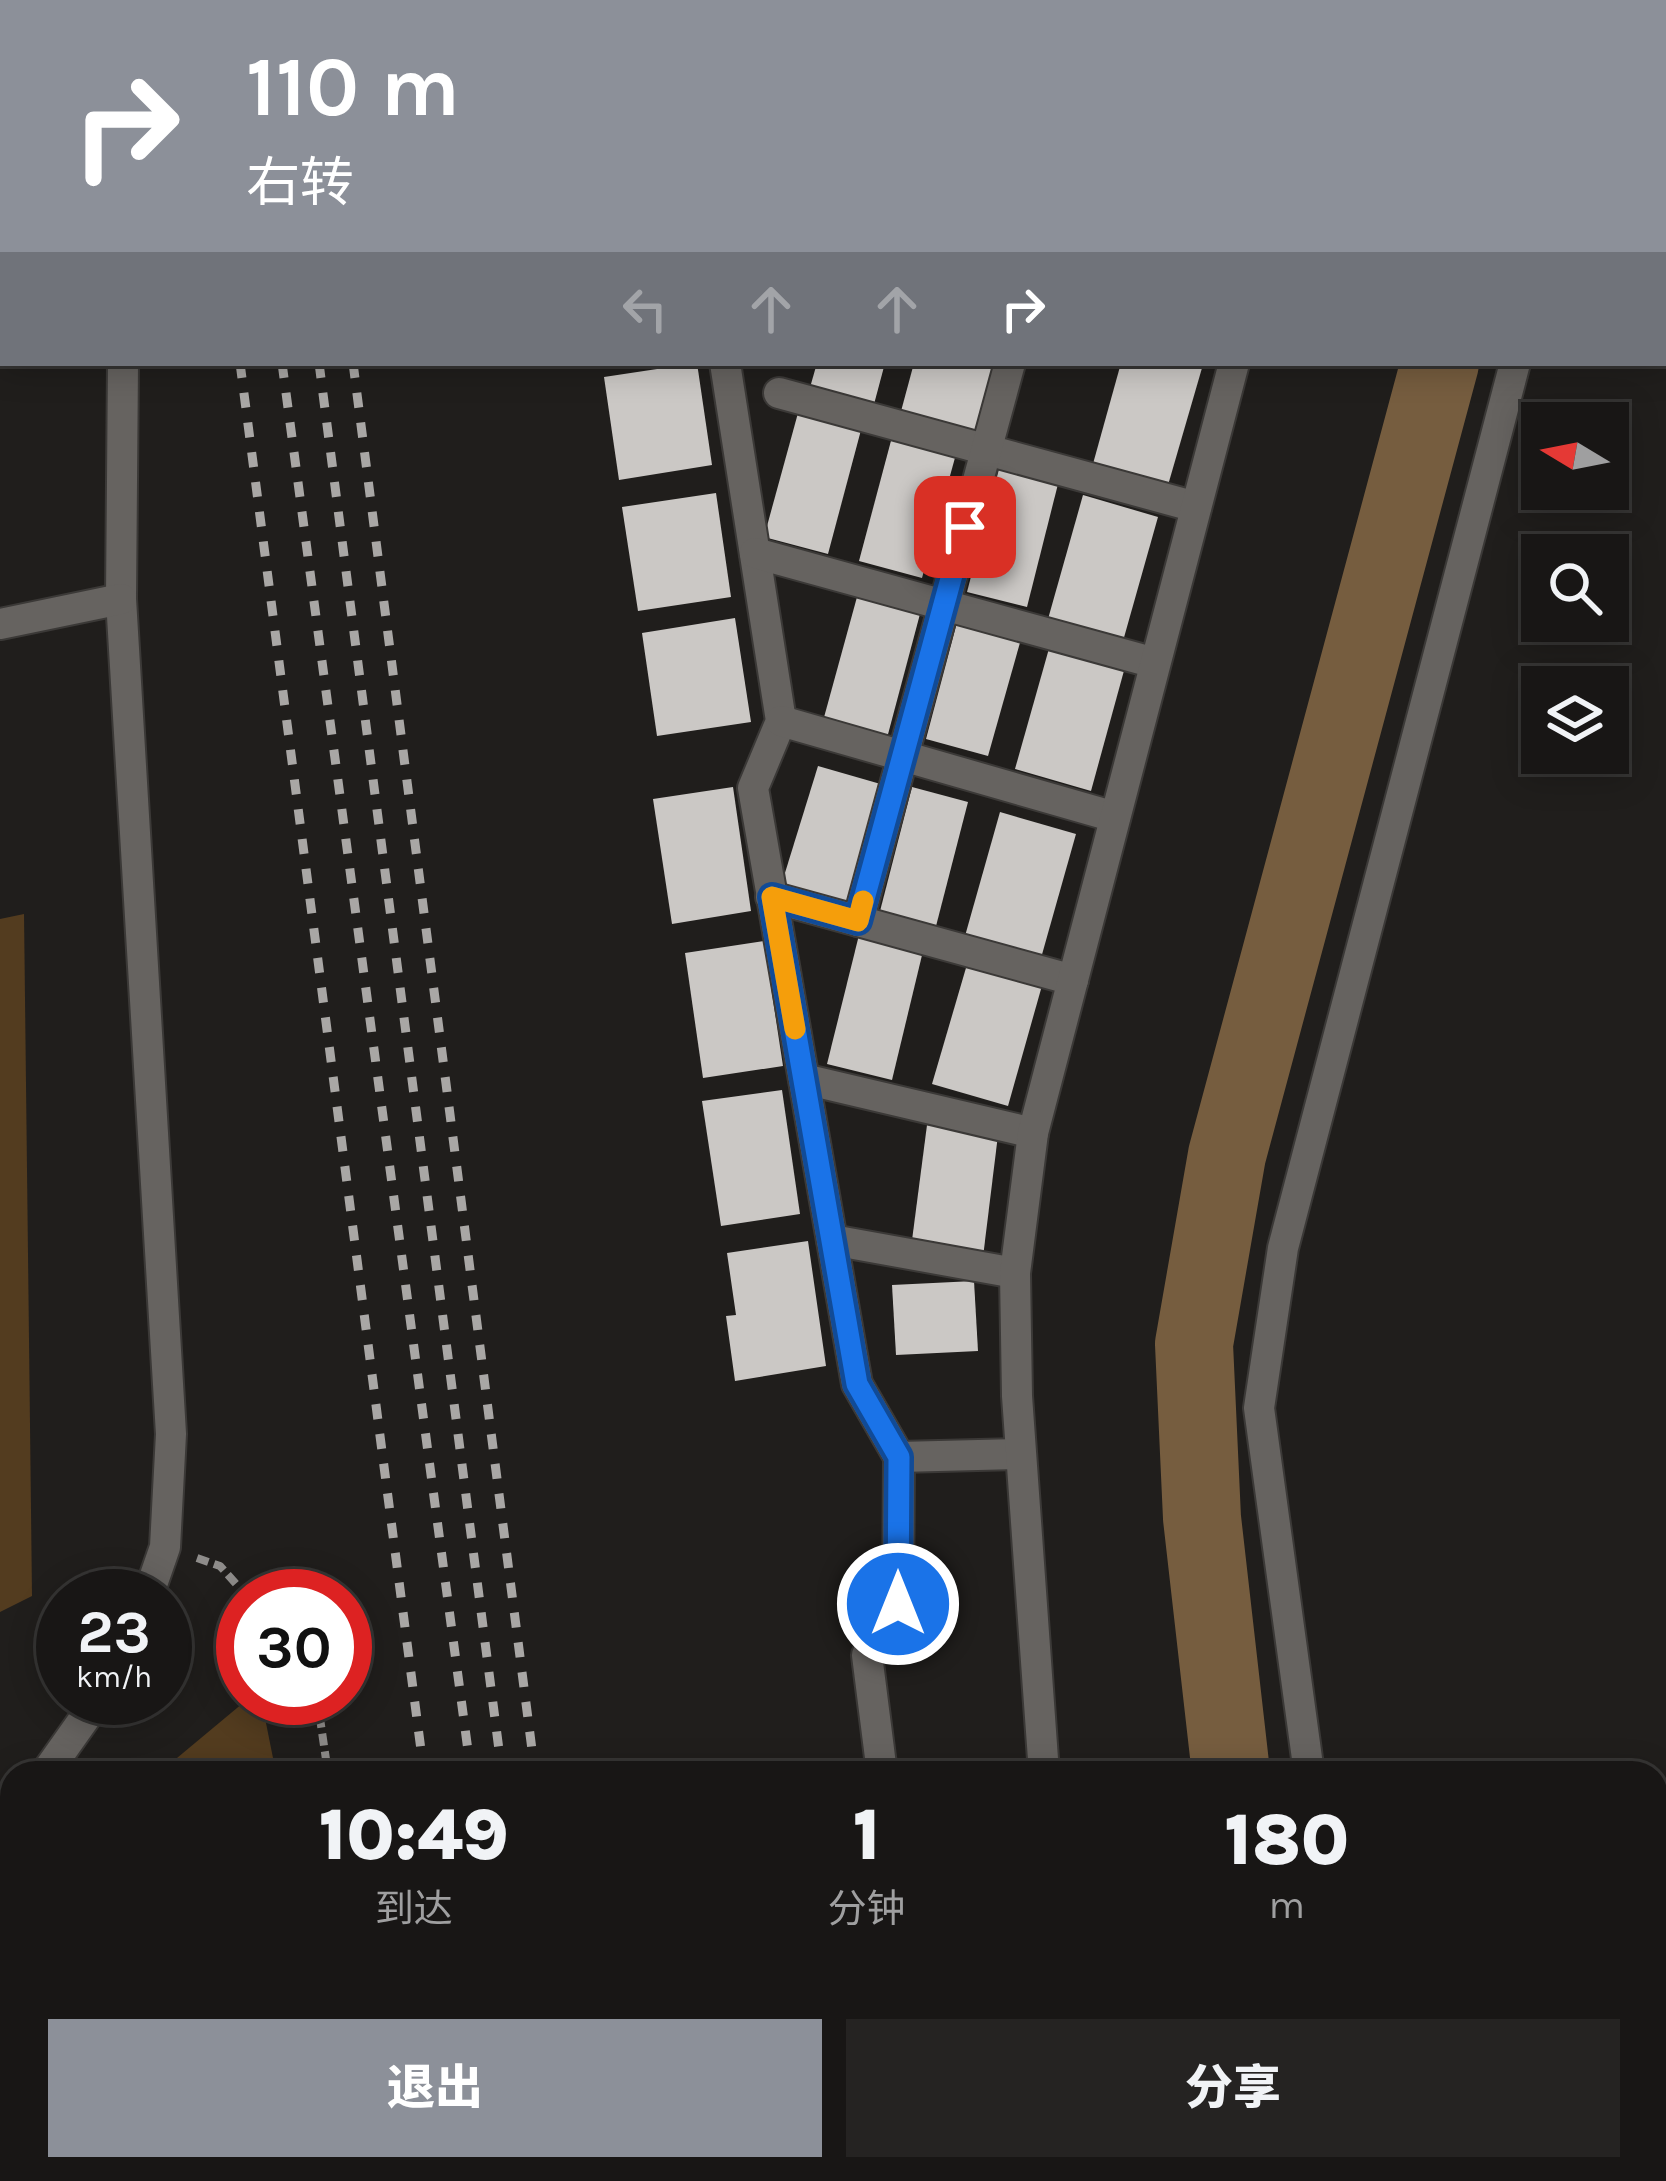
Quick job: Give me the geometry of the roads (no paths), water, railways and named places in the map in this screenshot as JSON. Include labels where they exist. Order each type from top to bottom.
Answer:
[{"type":"street","points":[[123,366],[121,599],[171,1434],[165,1547],[157,1569]]},
{"type":"street","points":[[725,366],[781,721],[753,788],[857,1384],[899,1457],[898,1604],[867,1655],[880,1761]]},
{"type":"street","points":[[858,921],[1009,366]]},
{"type":"street","points":[[1043,1761],[1020,1454],[1015,1273],[1033,1133],[1233,366]]},
{"type":"street","points":[[1307,1761],[1259,1408],[1283,1248],[1514,366]]},
{"type":"street","points":[[779,393],[1196,507]]},
{"type":"street","points":[[755,553],[1155,663]]},
{"type":"street","points":[[0,623],[121,599]]},
{"type":"street","points":[[781,721],[1115,817]]},
{"type":"street","points":[[772,897],[1073,980]]},
{"type":"street","points":[[804,1078],[1033,1133]]},
{"type":"street","points":[[832,1240],[1015,1273]]},
{"type":"street","points":[[899,1457],[1020,1454]]},
{"type":"street","points":[[54,1761],[80,1725]]},
{"type":"waterway","points":[[1230,1761],[1202,1518],[1194,1344],[1227,1155],[1439,366]]},
{"type":"railway","points":[[240,366],[422,1761]]},
{"type":"railway","points":[[282,366],[469,1761]]},
{"type":"railway","points":[[319,366],[500,1761]]},
{"type":"railway","points":[[353,366],[533,1761]]}]
